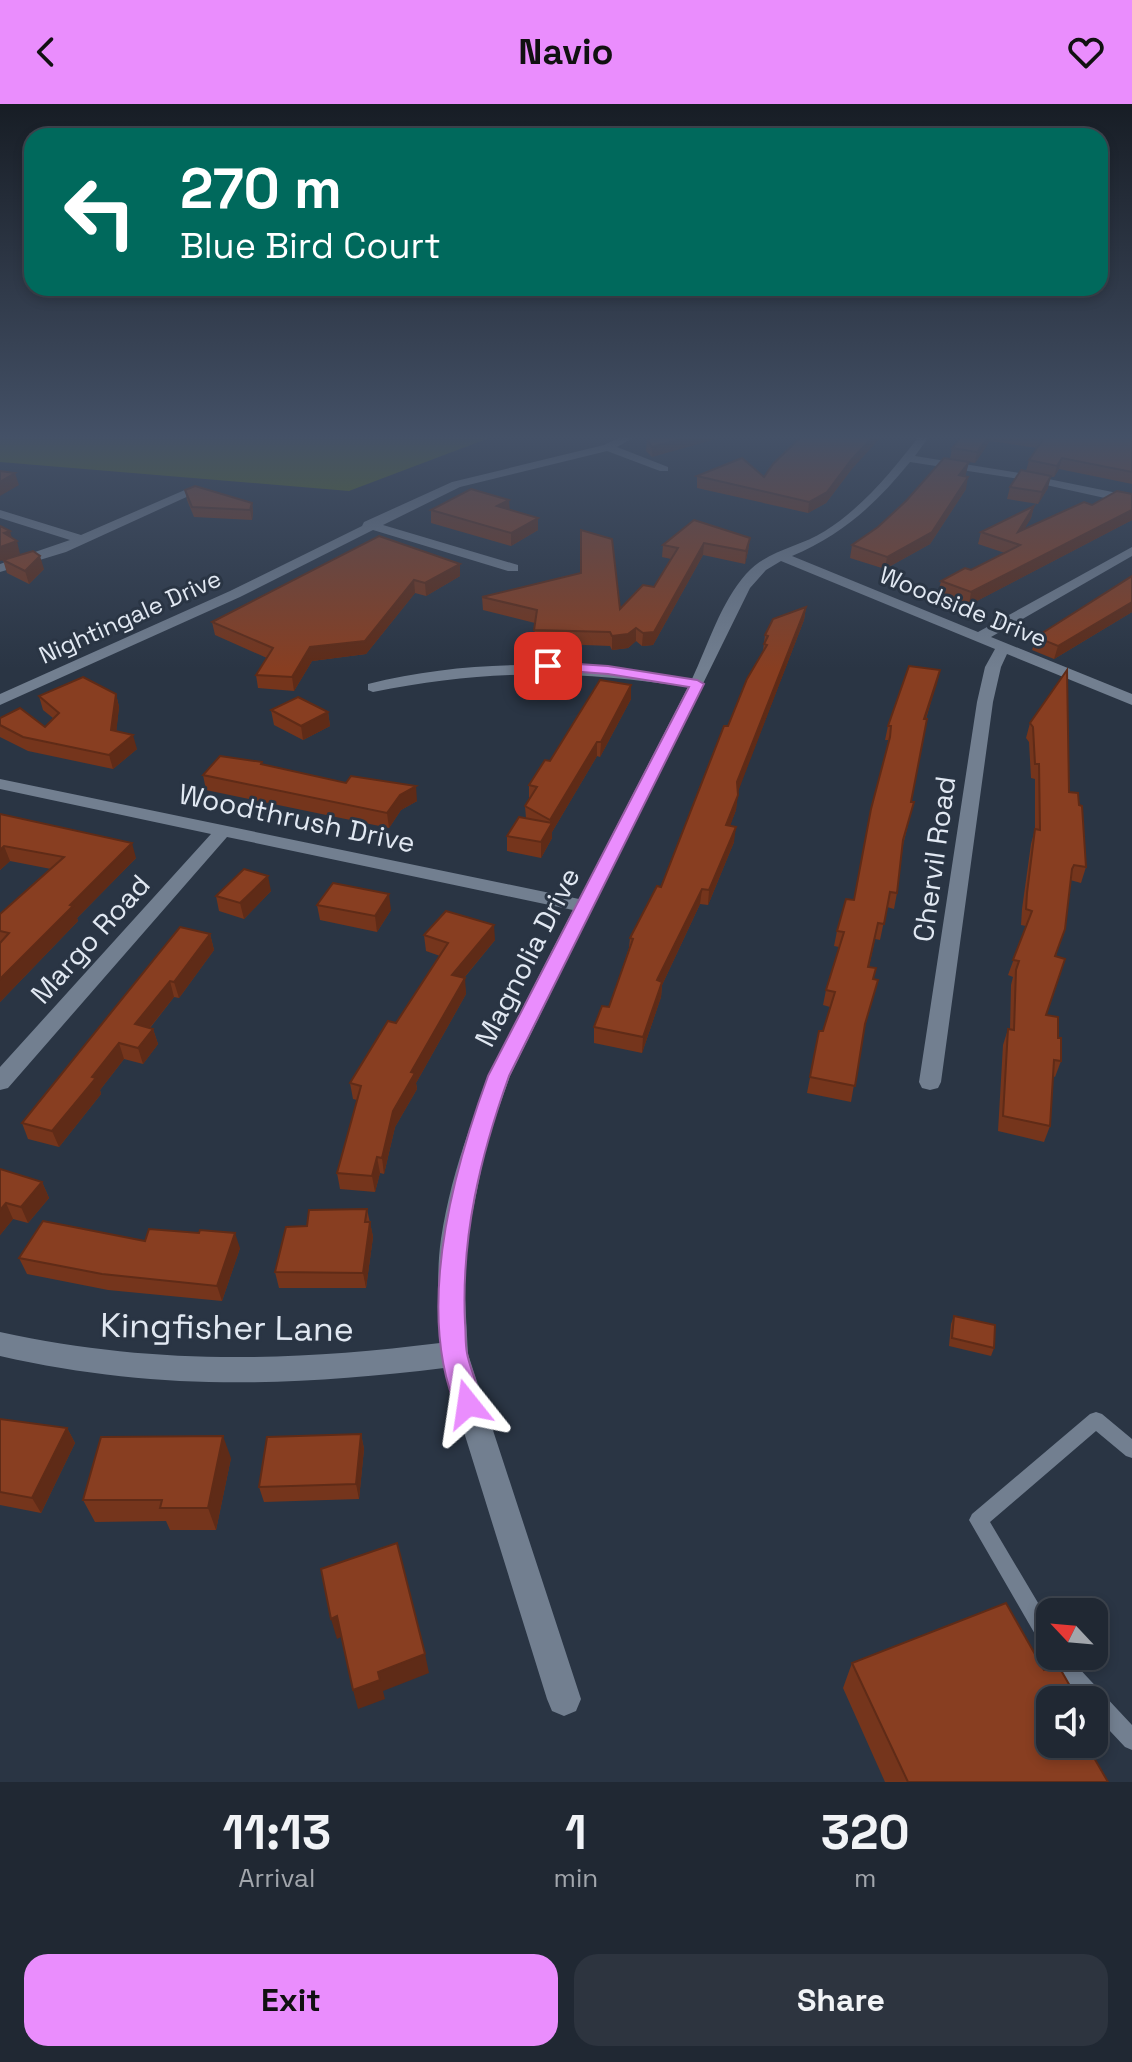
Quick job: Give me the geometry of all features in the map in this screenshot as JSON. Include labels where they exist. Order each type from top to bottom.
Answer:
[{"type":"street","points":[[0,568],[83,540],[143,513]]},
{"type":"street","name":"Nightingale Drive","points":[[0,700],[222,600],[393,513]]},
{"type":"street","name":"Magnolia Drive","points":[[564,1699],[454,1354],[451,1279],[454,1239],[475,1141],[499,1076],[748,578],[778,555],[810,544],[856,513]]},
{"type":"street","points":[[0,514],[83,540]]},
{"type":"street","points":[[368,525],[513,568]]},
{"type":"street","points":[[980,637],[1132,551]]},
{"type":"street","name":"Woodside Drive","points":[[778,555],[1132,700]]},
{"type":"street","name":"Chervil Road","points":[[930,1082],[985,702],[993,667],[1004,647]]},
{"type":"street","points":[[373,687],[457,671],[548,666],[608,670],[697,684]]},
{"type":"street","name":"Woodthrush Drive","points":[[0,784],[584,906]]},
{"type":"street","name":"Margo Road","points":[[0,1082],[222,832]]},
{"type":"street","name":"Kingfisher Lane","points":[[0,1344],[96,1364],[224,1370],[342,1368],[454,1354]]},
{"type":"lane","points":[[1036,1617],[978,1520],[1096,1420],[1132,1450]]},
{"type":"lane","points":[[1067,1670],[1132,1740]]},
{"type":"building","points":[[443,513],[522,513],[538,518],[511,533]]},
{"type":"building","points":[[893,513],[944,513],[932,532],[887,557],[852,545]]},
{"type":"building","points":[[1019,513],[1030,513],[1018,532],[1059,513],[1126,513],[971,592],[941,581],[965,568],[971,570],[1020,545],[981,532]]},
{"type":"building","points":[[694,520],[750,538],[746,551],[704,543],[654,632],[643,633],[636,628],[628,634],[612,636],[610,632],[534,630],[537,610],[482,597],[581,573],[581,530],[612,539],[620,609],[643,585],[654,587],[678,548],[663,545]]},
{"type":"building","points":[[0,526],[10,531],[4,533],[17,541],[0,547]]},
{"type":"building","points":[[379,536],[460,564],[425,583],[414,580],[365,641],[310,647],[292,677],[256,675],[273,648],[212,622]]},
{"type":"building","points":[[33,551],[40,556],[25,571],[3,560]]},
{"type":"building","points":[[1132,576],[1132,602],[1058,646],[1036,637]]},
{"type":"building","points":[[806,607],[737,782],[738,795],[726,825],[736,827],[709,890],[702,889],[657,980],[662,982],[643,1037],[594,1027],[602,1006],[609,1007],[633,939],[630,938],[657,886],[661,887],[724,726],[728,726],[747,679],[767,645],[764,644],[768,636],[765,635],[773,619]]},
{"type":"building","points":[[909,666],[940,670],[924,719],[927,719],[911,802],[914,802],[903,840],[897,893],[890,892],[884,924],[878,923],[868,967],[876,968],[873,979],[878,980],[865,1024],[855,1086],[810,1077],[819,1031],[823,1031],[835,992],[826,990],[844,932],[837,931],[846,899],[854,900],[871,809],[890,737],[891,726],[888,726]]},
{"type":"building","points":[[1067,670],[1069,792],[1078,793],[1079,805],[1082,806],[1086,867],[1074,865],[1072,869],[1065,929],[1055,956],[1065,959],[1046,1015],[1058,1017],[1058,1038],[1061,1038],[1061,1061],[1054,1060],[1050,1126],[1003,1116],[1008,1029],[1014,1030],[1019,961],[1013,960],[1032,911],[1026,909],[1027,893],[1035,829],[1040,830],[1039,764],[1035,764],[1033,727],[1030,723]]},
{"type":"building","points":[[83,677],[116,694],[111,730],[133,735],[109,755],[23,737],[0,725],[0,718],[20,708],[45,727],[59,713],[39,696]]},
{"type":"building","points":[[600,680],[631,685],[601,742],[597,742],[550,820],[525,806],[537,787],[529,785],[545,760],[550,761]]},
{"type":"building","points":[[298,697],[328,712],[301,726],[271,710]]},
{"type":"building","points":[[220,756],[262,762],[346,783],[351,776],[416,786],[400,795],[387,813],[203,775]]},
{"type":"building","points":[[0,814],[132,843],[0,979],[0,943],[9,933],[0,931],[0,914],[64,857],[4,846],[0,850]]},
{"type":"building","points":[[519,817],[552,823],[541,842],[507,836]]},
{"type":"building","points":[[244,869],[268,876],[240,903],[216,896]]},
{"type":"building","points":[[333,883],[389,894],[375,916],[317,905]]},
{"type":"building","points":[[446,911],[494,925],[452,975],[465,978],[411,1072],[415,1073],[393,1111],[382,1158],[377,1157],[372,1176],[337,1173],[361,1086],[350,1083],[388,1021],[396,1023],[448,943],[424,935]]},
{"type":"building","points":[[180,927],[210,934],[174,982],[170,981],[135,1024],[153,1029],[138,1048],[119,1043],[92,1077],[96,1078],[52,1131],[22,1123]]},
{"type":"building","points":[[0,1169],[42,1182],[21,1207],[6,1203],[0,1210]]},
{"type":"building","points":[[367,1209],[365,1222],[370,1222],[363,1273],[275,1272],[286,1227],[307,1226],[309,1210]]},
{"type":"building","points":[[43,1221],[145,1241],[149,1229],[235,1233],[217,1286],[102,1274],[19,1258]]},
{"type":"building","points":[[954,1316],[995,1325],[994,1348],[952,1338]]},
{"type":"building","points":[[0,1419],[67,1428],[32,1498],[0,1492]]},
{"type":"building","points":[[361,1434],[356,1484],[259,1487],[267,1437]]},
{"type":"building","points":[[223,1436],[208,1508],[160,1508],[162,1500],[83,1500],[101,1437]]},
{"type":"building","points":[[397,1543],[425,1654],[378,1672],[380,1680],[353,1690],[337,1616],[331,1619],[321,1569]]},
{"type":"building","points":[[1006,1603],[1036,1656],[1036,1670],[1061,1670],[1070,1686],[1036,1686],[1036,1758],[1094,1758],[1108,1782],[908,1782],[852,1663]]},
{"type":"route","points":[[468,1404],[454,1354],[451,1279],[454,1239],[475,1141],[499,1076],[697,684],[608,670],[548,666]]}]
